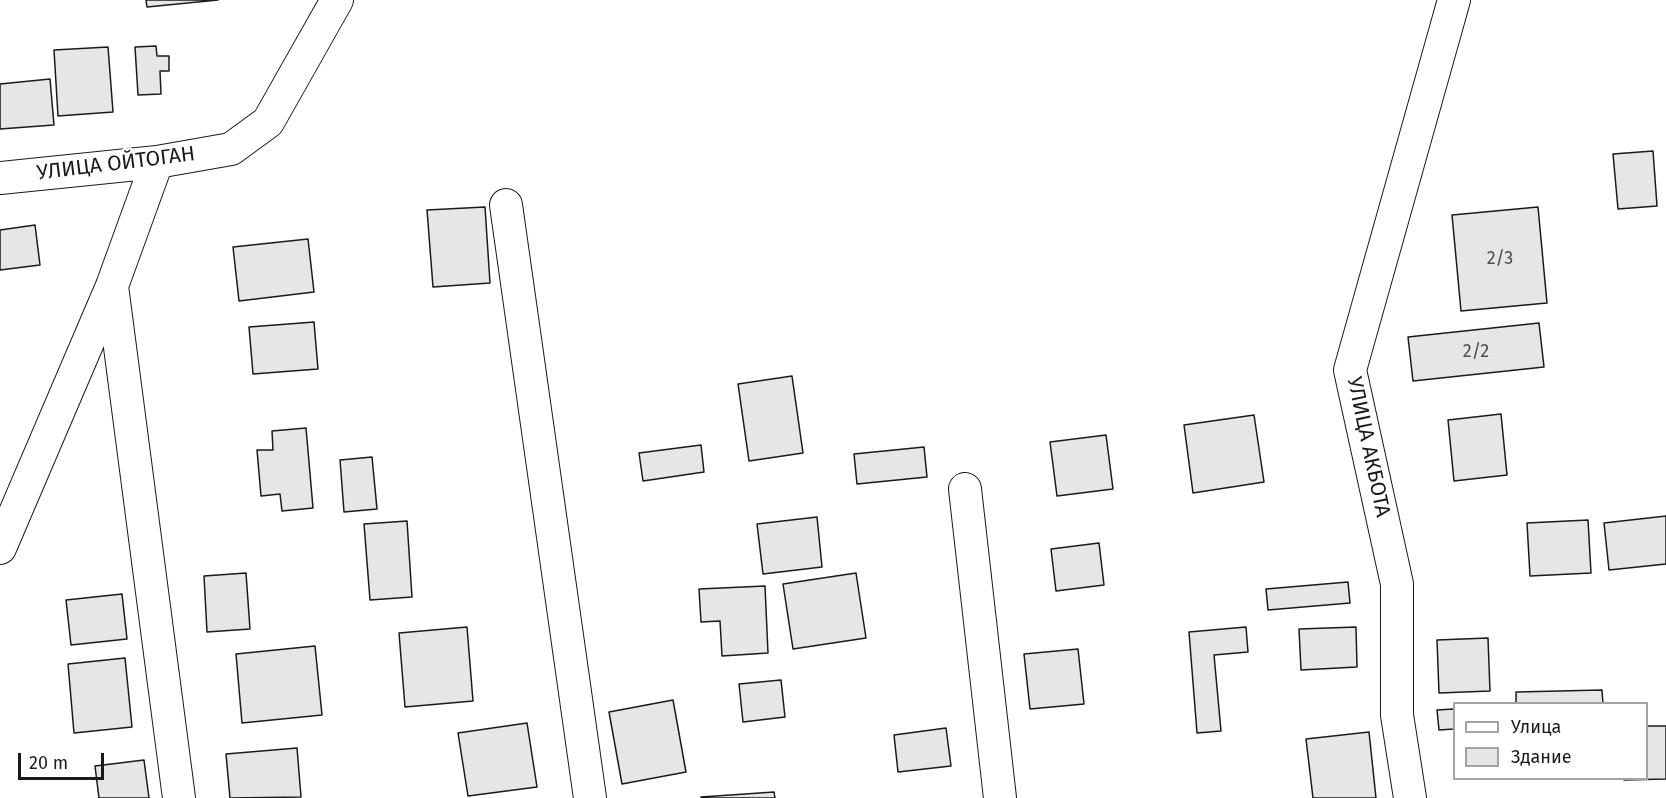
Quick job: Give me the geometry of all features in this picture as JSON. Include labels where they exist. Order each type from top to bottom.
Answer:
[{"type":"street","name":"УЛИЦА ОЙТОГАН","points":[[0,178],[157,162],[231,149],[268,122],[338,0]]},
{"type":"street","name":"УЛИЦА АКБОТА","points":[[1410,798],[1397,716],[1397,584],[1350,370],[1454,0]]},
{"type":"street","points":[[0,548],[112,286],[157,162]]},
{"type":"street","points":[[506,205],[590,798]]},
{"type":"street","points":[[112,286],[179,798]]},
{"type":"street","points":[[965,489],[1000,798]]},
{"type":"building","points":[[146,0],[218,0],[147,7]]},
{"type":"building","points":[[156,46],[157,56],[169,56],[169,71],[160,71],[161,94],[138,95],[135,47]]},
{"type":"building","points":[[108,47],[113,112],[58,116],[54,50]]},
{"type":"building","points":[[50,79],[54,125],[0,129],[0,84]]},
{"type":"building","points":[[1653,151],[1657,206],[1618,209],[1613,154]]},
{"type":"building","points":[[485,207],[490,283],[433,287],[427,210]]},
{"type":"building","points":[[1538,207],[1547,303],[1461,311],[1452,215]]},
{"type":"building","points":[[35,225],[40,265],[0,270],[0,230]]},
{"type":"building","points":[[308,239],[314,292],[239,301],[233,247]]},
{"type":"building","points":[[314,322],[318,369],[253,374],[249,327]]},
{"type":"building","points":[[1539,323],[1544,367],[1413,381],[1408,337]]},
{"type":"building","points":[[792,376],[803,453],[749,461],[738,384]]},
{"type":"building","points":[[1501,414],[1507,475],[1454,481],[1448,420]]},
{"type":"building","points":[[1254,415],[1264,482],[1193,493],[1184,425]]},
{"type":"building","points":[[306,428],[313,508],[282,511],[280,494],[261,496],[257,450],[273,450],[272,431]]},
{"type":"building","points":[[1106,435],[1113,489],[1057,496],[1050,442]]},
{"type":"building","points":[[701,445],[704,472],[643,481],[639,453]]},
{"type":"building","points":[[924,447],[927,477],[857,484],[854,454]]},
{"type":"building","points":[[372,457],[377,509],[344,512],[340,460]]},
{"type":"building","points":[[1666,516],[1666,564],[1609,570],[1604,523]]},
{"type":"building","points":[[817,517],[822,567],[763,574],[757,524]]},
{"type":"building","points":[[1588,520],[1591,573],[1530,576],[1527,523]]},
{"type":"building","points":[[407,521],[412,597],[370,600],[364,524]]},
{"type":"building","points":[[1099,543],[1104,585],[1056,591],[1051,549]]},
{"type":"building","points":[[246,573],[250,629],[207,632],[204,576]]},
{"type":"building","points":[[856,573],[866,638],[793,649],[783,584]]},
{"type":"building","points":[[1348,582],[1350,603],[1268,610],[1266,589]]},
{"type":"building","points":[[765,586],[768,653],[722,656],[720,621],[701,622],[699,589]]},
{"type":"building","points":[[122,594],[127,639],[71,645],[66,600]]},
{"type":"building","points":[[467,627],[473,701],[405,707],[399,633]]},
{"type":"building","points":[[1246,627],[1248,652],[1214,655],[1221,731],[1197,733],[1189,632]]},
{"type":"building","points":[[1356,627],[1357,667],[1301,670],[1299,629]]},
{"type":"building","points":[[1488,638],[1490,691],[1439,693],[1437,640]]},
{"type":"building","points":[[315,646],[322,715],[242,723],[236,654]]},
{"type":"building","points":[[1078,649],[1084,704],[1030,709],[1024,654]]},
{"type":"building","points":[[125,658],[132,727],[74,733],[68,664]]},
{"type":"building","points":[[781,680],[785,717],[743,722],[739,684]]},
{"type":"building","points":[[1602,690],[1603,702],[1516,702],[1516,692]]},
{"type":"building","points":[[673,700],[686,772],[622,784],[609,712]]},
{"type":"building","points":[[1453,709],[1453,729],[1439,730],[1437,710]]},
{"type":"building","points":[[527,723],[537,787],[468,796],[458,733]]},
{"type":"building","points":[[1648,726],[1666,726],[1666,779],[1648,779]]},
{"type":"building","points":[[946,728],[951,766],[898,772],[894,735]]},
{"type":"building","points":[[1369,732],[1376,798],[1313,798],[1306,739]]},
{"type":"building","points":[[297,748],[301,797],[230,798],[226,754]]},
{"type":"building","points":[[144,760],[149,798],[99,798],[95,766]]},
{"type":"building","points":[[774,792],[775,798],[701,798],[701,797]]}]
